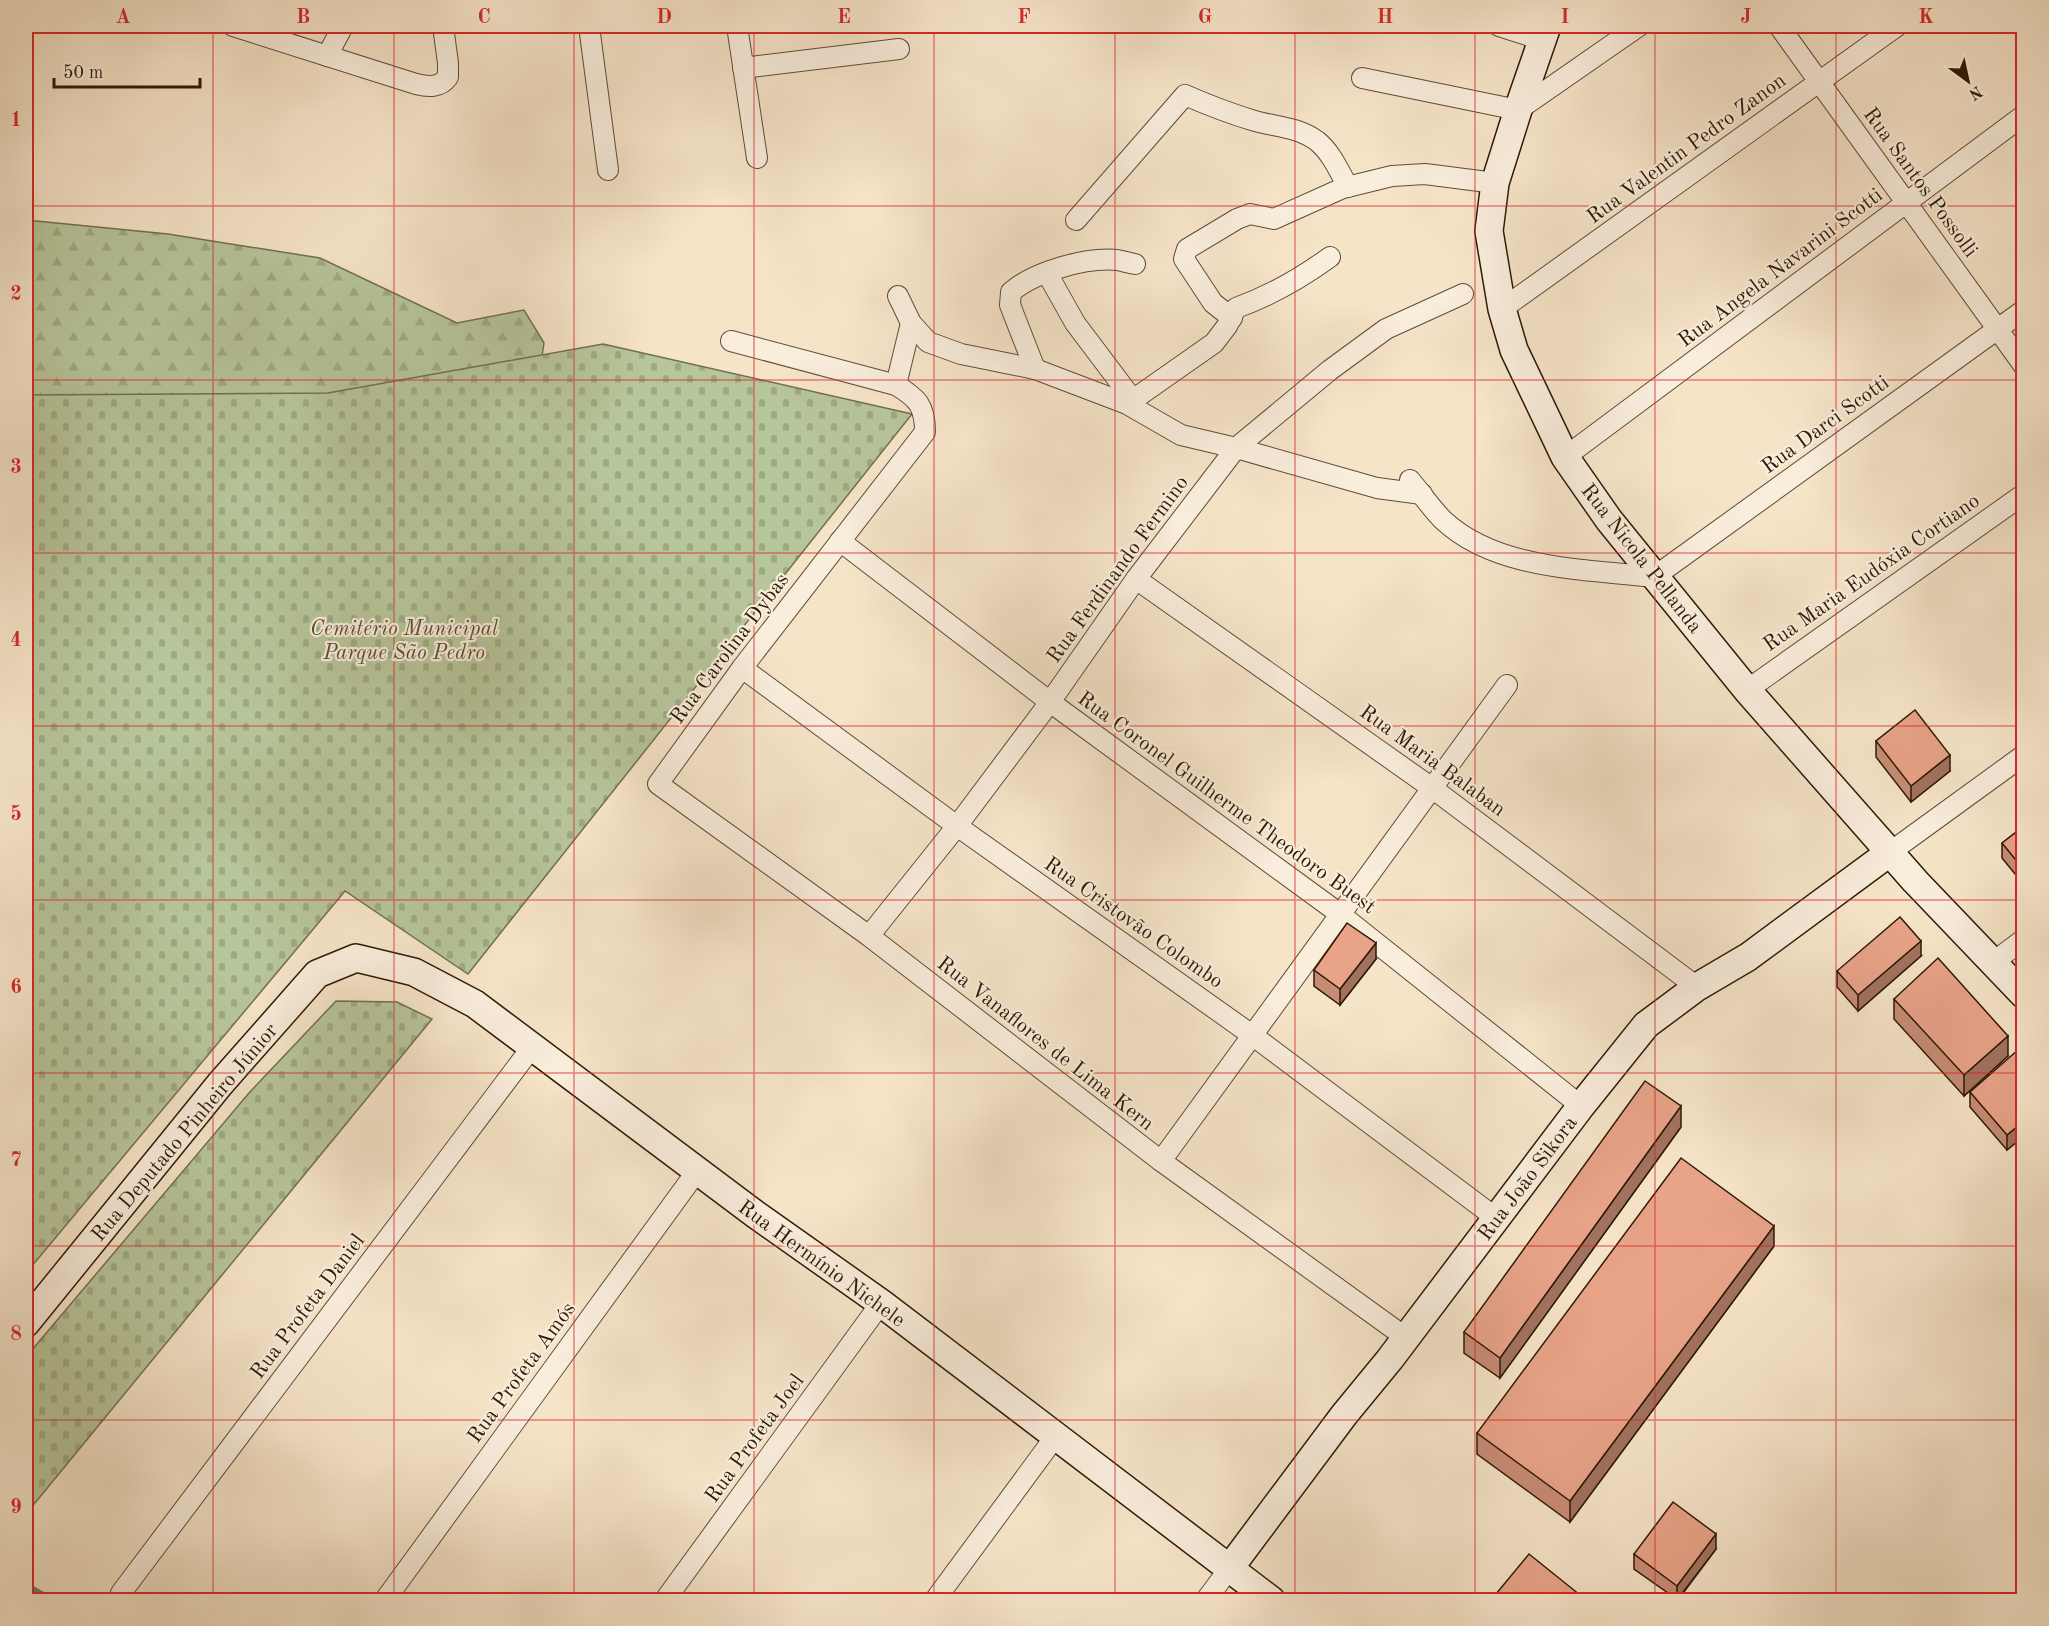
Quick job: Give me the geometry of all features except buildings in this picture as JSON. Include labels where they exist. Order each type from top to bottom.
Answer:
[{"type":"street","points":[[233,26],[416,84],[436,85],[445,80],[449,71],[443,26]]},
{"type":"street","points":[[327,56],[343,26]]},
{"type":"street","points":[[589,26],[608,170]]},
{"type":"street","points":[[737,26],[757,158]]},
{"type":"street","points":[[1499,26],[1544,33]]},
{"type":"street","points":[[1362,78],[1518,110],[1639,26]]},
{"type":"street","name":"Rua Santos Possolli","points":[[1779,26],[2024,366]]},
{"type":"street","name":"Rua Valentin Pedro Zanon","points":[[1502,309],[1897,26]]},
{"type":"street","name":"Rua Nicola Pellanda","points":[[1544,33],[1495,183],[1489,231],[1502,309],[1514,350],[1565,457],[1609,520],[1747,690],[1889,853],[2024,995]]},
{"type":"street","points":[[743,68],[899,49]]},
{"type":"street","points":[[1076,220],[1185,96],[1236,116],[1280,125],[1316,140],[1325,148],[1348,187]]},
{"type":"street","name":"Rua Angela Navarini Scotti","points":[[1565,457],[2024,115]]},
{"type":"street","points":[[1232,318],[1212,303],[1184,259],[1186,249],[1237,219],[1250,214],[1274,219],[1348,187],[1392,176],[1425,174],[1495,183]]},
{"type":"street","points":[[1130,402],[1214,343],[1232,318],[1236,308],[1259,300],[1297,281],[1330,257]]},
{"type":"street","points":[[1035,369],[1010,305],[1011,292],[1018,285],[1083,262],[1116,260],[1135,264]]},
{"type":"street","points":[[1047,273],[1075,323],[1109,366],[1130,402]]},
{"type":"street","name":"Rua Ferdinando Fermino","points":[[869,936],[957,826],[1050,702],[1136,579],[1236,448],[1330,370],[1386,329],[1462,294]]},
{"type":"street","points":[[898,296],[911,323],[928,342],[961,354],[1035,369],[1130,402],[1181,435],[1236,448],[1377,488],[1416,487],[1443,519],[1468,538],[1499,552],[1533,563],[1654,577]]},
{"type":"street","name":"Rua Darci Scotti","points":[[1654,577],[2024,310]]},
{"type":"street","points":[[731,341],[896,385],[911,323]]},
{"type":"street","name":"Rua Carolina Dybas","points":[[658,784],[742,668],[925,432],[922,409],[914,396],[896,385]]},
{"type":"street","name":"Rua Maria Eudóxia Cortiano","points":[[1747,690],[2024,494]]},
{"type":"street","name":"Rua Coronel Guilherme Theodoro Buest","points":[[840,541],[1050,702],[1340,914],[1581,1106]]},
{"type":"street","name":"Rua Maria Balaban","points":[[1136,579],[1432,788],[1697,987]]},
{"type":"street","name":"Rua Cristovão Colombo","points":[[742,668],[957,826],[1252,1035],[1496,1218]]},
{"type":"street","points":[[1161,1161],[1507,685]]},
{"type":"street","points":[[1889,853],[2024,755]]},
{"type":"street","name":"Rua Vanaflores de Lima Kern","points":[[658,784],[869,936],[1161,1161],[1405,1337]]},
{"type":"street","name":"Rua João Sikora","points":[[1229,1569],[1344,1415],[1581,1106],[1646,1025],[1697,987],[1748,957],[1889,853]]},
{"type":"street","points":[[1992,963],[2024,939]]},
{"type":"street","name":"Rua Hermínio Nichele","points":[[356,958],[414,972],[475,1004],[755,1215],[881,1303],[1271,1600]]},
{"type":"street","name":"Rua Deputado Pinheiro Júnior","points":[[26,1323],[220,1084],[317,974],[356,958]]},
{"type":"street","name":"Rua Profeta Daniel","points":[[121,1593],[532,1047]]},
{"type":"street","name":"Rua Profeta Amós","points":[[385,1600],[697,1171]]},
{"type":"street","name":"Rua Profeta Joel","points":[[665,1600],[881,1303]]},
{"type":"street","points":[[935,1600],[1055,1437]]},
{"type":"street","points":[[1206,1600],[1229,1569]]},
{"type":"green space","points":[[26,220],[168,234],[320,258],[457,323],[524,310],[544,343],[536,394],[26,409]]},
{"type":"green space","name":"Cemitério Municipal Parque São Pedro","points":[[603,344],[912,414],[468,974],[345,891],[26,1273],[26,395],[328,393]]},
{"type":"green space","points":[[336,1001],[397,1002],[432,1019],[26,1514],[26,1357],[249,1093]]},
{"type":"waterway","points":[[26,1585],[52,1600]]}]
